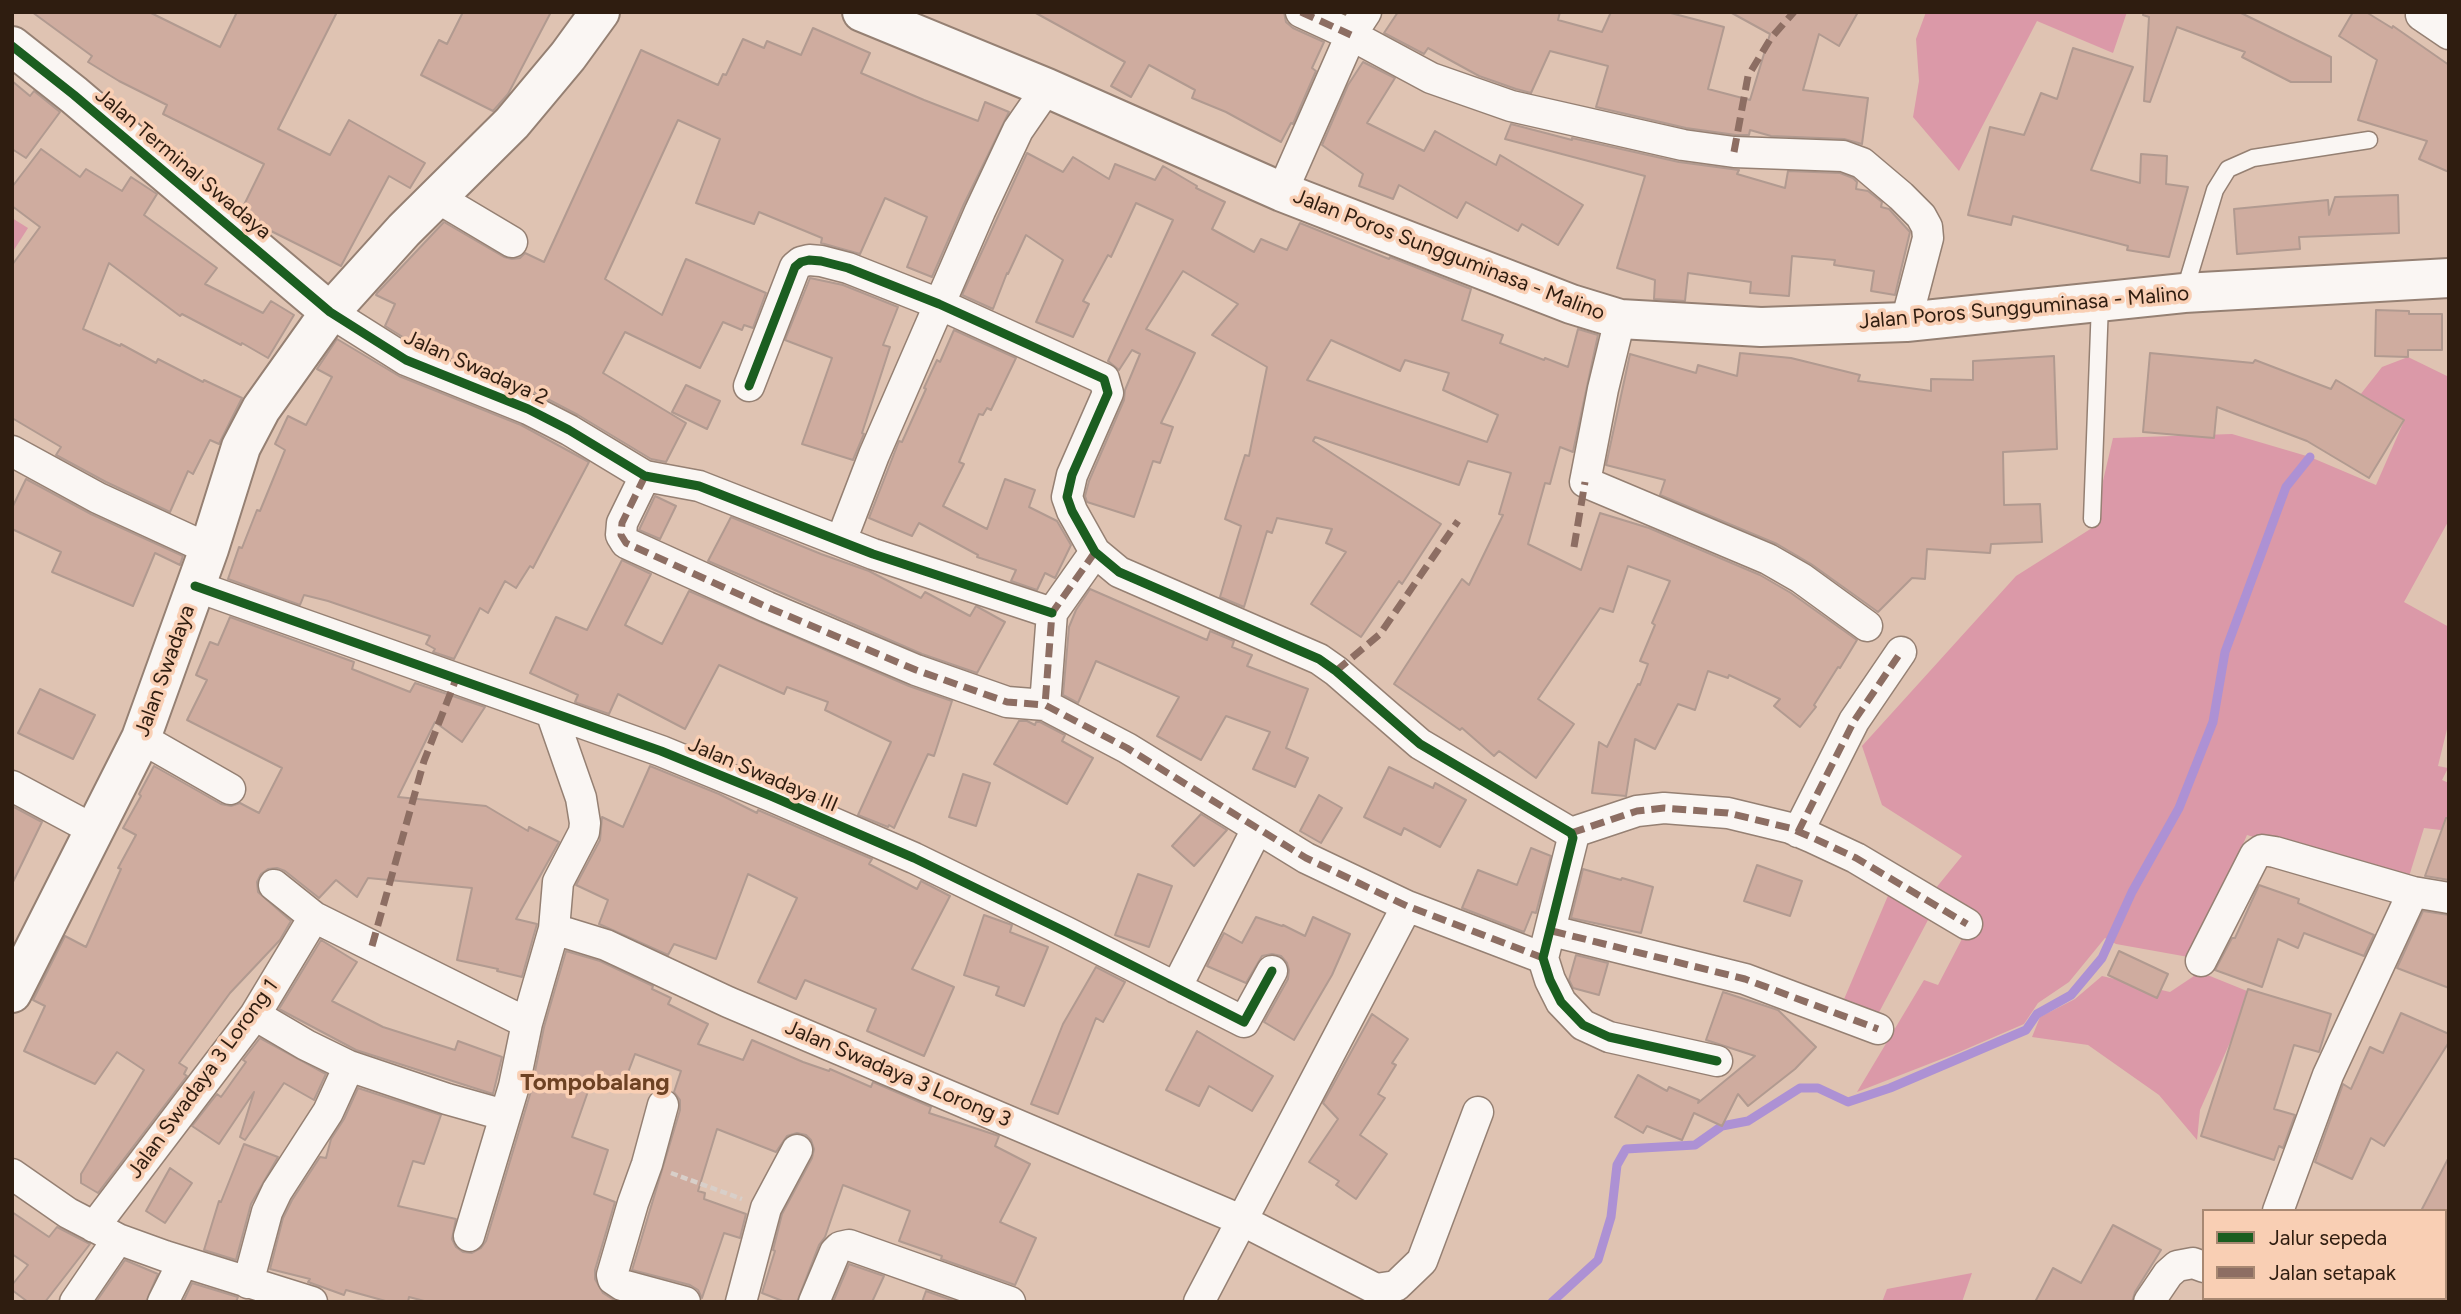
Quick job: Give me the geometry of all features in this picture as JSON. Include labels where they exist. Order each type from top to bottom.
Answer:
[{"type":"main road","name":"Jalan Swadaya","points":[[13,988],[141,738],[209,550],[241,447],[261,409],[330,312],[404,230],[512,123],[568,56],[600,12]]},
{"type":"main road","name":"Jalan Poros Sungguminasa - Malino","points":[[862,12],[1047,88],[1282,192],[1558,300],[1620,319],[1760,327],[1906,322],[2184,293],[2449,278]]},
{"type":"main road","name":"Jalan Terminal Swadaya","points":[[12,46],[74,95],[330,312]]},
{"type":"street","points":[[1300,12],[1359,24],[1431,78],[1511,106],[1683,145],[1734,152],[1843,156],[1862,163],[1901,196],[1921,216],[1927,227],[1928,238],[1906,322]]},
{"type":"street","points":[[2421,15],[2449,34]]},
{"type":"street","points":[[1282,192],[1359,24]]},
{"type":"street","points":[[841,541],[939,304],[1017,130],[1047,88]]},
{"type":"street","points":[[438,198],[512,242]]},
{"type":"street","points":[[749,386],[795,267],[802,262],[821,261],[848,268],[939,304],[1104,379],[1108,393],[1072,475],[1067,497],[1095,552],[1119,572],[1319,659],[1420,744],[1571,833],[1573,838],[1548,945],[1550,980],[1561,1002],[1583,1025],[1609,1037],[1717,1061]]},
{"type":"street","name":"Jalan Swadaya 2","points":[[330,312],[406,360],[528,409],[569,430],[645,476]]},
{"type":"street","points":[[1620,319],[1600,401],[1585,482],[1768,559],[1801,578],[1867,626]]},
{"type":"street","points":[[12,451],[98,498],[209,550]]},
{"type":"street","points":[[1052,613],[993,596],[699,486],[645,476],[622,523],[621,535],[626,543],[749,600],[916,670],[1007,702],[1045,705],[1127,748],[1306,859],[1407,906],[1548,945],[1745,979],[1878,1029]]},
{"type":"street","points":[[1045,705],[1052,613],[1095,552]]},
{"type":"street","name":"Jalan Swadaya III","points":[[195,586],[661,751],[890,848],[1066,932],[1244,1022],[1272,971]]},
{"type":"street","points":[[1798,832],[1854,721],[1901,652]]},
{"type":"street","points":[[468,1236],[514,1087],[527,1023],[554,929],[558,882],[584,832],[585,814],[551,712]]},
{"type":"street","points":[[141,738],[230,789]]},
{"type":"street","points":[[12,786],[94,830]]},
{"type":"street","points":[[1571,833],[1637,811],[1664,808],[1728,813],[1798,832],[1856,858],[1967,924]]},
{"type":"street","points":[[1176,988],[1257,829]]},
{"type":"street","points":[[2201,961],[2255,855],[2262,850],[2413,892],[2449,898]]},
{"type":"street","points":[[274,885],[314,917],[527,1023]]},
{"type":"street","points":[[2279,1209],[2328,1075],[2413,892]]},
{"type":"street","points":[[1199,1302],[1407,906]]},
{"type":"street","name":"Jalan Swadaya 3 Lorong 1","points":[[75,1302],[106,1233],[255,1015],[314,917]]},
{"type":"street","name":"Jalan Swadaya 3 Lorong 3","points":[[554,929],[606,945],[729,1002],[1241,1220],[1376,1289],[1396,1286],[1422,1261],[1478,1112]]},
{"type":"street","points":[[255,1015],[349,1066],[504,1115]]},
{"type":"street","points":[[253,1290],[267,1212],[277,1191],[328,1112],[349,1066]]},
{"type":"street","points":[[663,1105],[612,1275],[613,1279],[649,1297],[685,1302]]},
{"type":"street","points":[[741,1302],[766,1208],[797,1150]]},
{"type":"street","points":[[12,1174],[68,1213],[106,1233],[253,1290],[312,1302]]},
{"type":"street","points":[[814,1302],[835,1252],[840,1247],[849,1245],[1010,1302]]},
{"type":"street","points":[[163,1302],[183,1262]]},
{"type":"street","points":[[2149,1302],[2177,1266],[2193,1263],[2202,1266]]},
{"type":"lane","points":[[2184,293],[2215,190],[2228,169],[2253,158],[2369,140]]},
{"type":"lane","points":[[2092,519],[2100,303]]},
{"type":"path","points":[[647,1164],[766,1208]]},
{"type":"shaded area","points":[[1926,12],[2127,12],[2113,53],[2037,21],[1959,171],[1913,117],[1919,81],[1916,39]]},
{"type":"shaded area","points":[[12,218],[28,228],[12,253]]},
{"type":"shaded area","points":[[2408,357],[2449,377],[2449,520],[2404,602],[2449,627],[2449,721],[2438,766],[2448,768],[2442,780],[2449,783],[2449,831],[2424,828],[2407,883],[2247,835],[2194,958],[2116,944],[2105,938],[2069,982],[2038,1003],[2024,1024],[1857,1092],[1924,980],[1938,985],[1963,937],[1928,920],[1876,1018],[1842,1004],[1890,891],[1918,910],[1962,856],[1882,805],[1862,746],[2016,576],[2092,528],[2113,438],[2232,434],[2310,457],[2376,485],[2404,421],[2360,395],[2382,367]]},
{"type":"shaded area","points":[[2200,972],[2252,993],[2200,1110],[2197,1140],[2159,1095],[2088,1045],[2032,1037],[2040,1017],[2075,999],[2102,976],[2170,992]]},
{"type":"shaded area","points":[[1972,1273],[1962,1302],[1882,1302],[1887,1289]]},
{"type":"building","points":[[32,12],[149,12],[220,47],[237,12],[337,12],[278,129],[330,155],[349,120],[425,163],[410,188],[389,176],[341,266],[265,228],[242,209],[264,164],[163,114],[167,105],[88,62],[92,56]]},
{"type":"building","points":[[463,12],[551,12],[508,94],[493,111],[421,75],[439,40],[447,44]]},
{"type":"building","points":[[1034,12],[1284,12],[1286,22],[1293,28],[1324,42],[1312,68],[1316,71],[1293,124],[1291,123],[1281,142],[1226,112],[1192,98],[1195,90],[1149,65],[1131,97],[1111,86],[1125,62]]},
{"type":"building","points":[[1398,12],[1560,12],[1558,20],[1602,32],[1611,12],[1667,12],[1724,27],[1708,89],[1750,100],[1770,34],[1730,12],[1858,12],[1839,46],[1819,34],[1803,90],[1868,98],[1862,144],[1844,139],[1771,136],[1750,130],[1749,135],[1736,135],[1686,128],[1596,107],[1608,66],[1550,51],[1531,93],[1516,89],[1479,76],[1428,48],[1424,54],[1384,33]]},
{"type":"building","points":[[2144,12],[2239,12],[2331,57],[2331,82],[2291,82],[2242,57],[2245,52],[2177,27],[2150,102],[2144,101],[2149,17],[2143,15]]},
{"type":"building","points":[[2353,12],[2366,12],[2392,28],[2393,26],[2449,65],[2449,172],[2419,159],[2427,141],[2358,120],[2377,60],[2339,36]]},
{"type":"building","points":[[813,28],[870,53],[861,73],[924,100],[978,121],[985,102],[1009,112],[932,277],[907,267],[927,217],[885,198],[860,254],[821,243],[822,238],[759,212],[754,224],[696,203],[720,139],[678,120],[605,279],[662,315],[686,259],[766,293],[753,328],[744,325],[742,330],[723,322],[700,368],[625,332],[603,373],[686,423],[666,462],[651,459],[536,393],[414,344],[385,326],[395,304],[376,295],[377,293],[444,222],[504,257],[520,258],[525,253],[544,262],[641,50],[718,85],[723,74],[726,75],[743,39],[764,48],[767,41],[801,55]]},
{"type":"building","points":[[2073,48],[2133,67],[2091,170],[2140,183],[2141,154],[2167,156],[2166,184],[2188,187],[2169,257],[2127,250],[2128,246],[2013,216],[2011,225],[1968,215],[1990,127],[2024,135],[2041,93],[2057,99]]},
{"type":"building","points":[[1363,62],[1395,78],[1367,123],[1424,151],[1435,131],[1496,165],[1500,155],[1583,205],[1558,245],[1522,224],[1518,231],[1466,202],[1457,218],[1399,185],[1393,199],[1359,186],[1363,174],[1322,145],[1348,85]]},
{"type":"building","points":[[12,81],[30,96],[34,91],[60,112],[26,158],[12,149]]},
{"type":"building","points":[[1511,124],[1572,140],[1679,162],[1739,170],[1737,174],[1785,188],[1788,171],[1840,173],[1853,178],[1857,182],[1856,189],[1868,191],[1882,202],[1881,207],[1889,209],[1910,232],[1895,295],[1871,291],[1874,271],[1834,265],[1835,260],[1792,256],[1789,296],[1750,293],[1751,282],[1688,273],[1685,301],[1654,299],[1655,280],[1617,268],[1645,176],[1505,139]]},
{"type":"building","points":[[41,149],[80,177],[86,169],[122,191],[131,177],[157,194],[144,215],[217,268],[205,284],[263,313],[271,301],[294,315],[268,358],[182,314],[180,316],[109,263],[83,329],[120,346],[121,344],[156,363],[158,359],[242,398],[219,444],[210,440],[193,474],[188,471],[170,512],[56,455],[61,447],[12,418],[12,265],[40,227],[12,206],[12,187]]},
{"type":"building","points":[[1027,153],[1063,172],[1073,157],[1109,179],[1115,164],[1155,180],[1163,166],[1197,186],[1196,188],[1225,202],[1212,229],[1254,252],[1261,239],[1287,250],[1300,223],[1471,289],[1462,320],[1503,335],[1500,343],[1544,360],[1545,358],[1568,367],[1578,329],[1598,335],[1573,452],[1560,447],[1550,484],[1545,483],[1528,544],[1581,570],[1600,513],[1649,528],[1760,575],[1791,593],[1857,640],[1814,705],[1816,707],[1800,727],[1774,706],[1780,699],[1729,675],[1728,678],[1708,671],[1695,710],[1678,704],[1655,749],[1635,739],[1626,796],[1592,793],[1599,742],[1607,747],[1638,684],[1640,685],[1648,664],[1640,661],[1655,625],[1652,623],[1670,581],[1628,566],[1613,612],[1600,608],[1538,699],[1574,724],[1536,778],[1499,751],[1494,756],[1462,728],[1460,730],[1394,684],[1462,579],[1469,585],[1503,515],[1499,514],[1511,473],[1468,461],[1459,485],[1315,437],[1313,441],[1441,524],[1402,584],[1399,581],[1361,637],[1311,604],[1346,552],[1326,543],[1332,529],[1277,518],[1272,533],[1267,531],[1244,607],[1220,597],[1241,526],[1225,519],[1245,455],[1249,456],[1267,367],[1212,335],[1238,304],[1183,271],[1146,329],[1195,353],[1161,423],[1173,427],[1160,463],[1153,461],[1134,517],[1087,502],[1085,496],[1140,354],[1132,350],[1119,370],[1108,361],[1173,220],[1136,203],[1111,257],[1108,255],[1083,301],[1089,304],[1073,337],[1036,322],[1063,260],[1026,235],[993,309],[962,295]],"holes":[[[1331,340],[1400,371],[1405,360],[1449,373],[1443,390],[1498,415],[1487,442],[1307,380]]]},
{"type":"building","points":[[2398,195],[2399,233],[2299,237],[2300,249],[2237,254],[2234,209],[2328,200],[2329,215],[2335,197]]},
{"type":"building","points":[[810,278],[843,285],[898,307],[883,345],[890,347],[862,433],[864,434],[853,460],[802,444],[832,358],[785,340]]},
{"type":"building","points":[[2376,310],[2442,314],[2442,350],[2408,350],[2408,357],[2375,356]]},
{"type":"building","points":[[954,330],[1016,358],[991,410],[987,408],[983,415],[979,414],[959,462],[964,464],[943,506],[987,529],[1005,479],[1035,490],[1029,507],[1057,521],[1071,545],[1055,578],[1045,573],[1037,590],[1011,581],[1016,570],[977,557],[978,555],[919,523],[912,536],[869,518],[899,441],[902,442],[937,360],[940,362]]},
{"type":"building","points":[[337,339],[399,376],[521,425],[589,462],[533,568],[530,566],[516,588],[505,581],[488,613],[480,608],[454,659],[433,652],[435,649],[426,644],[430,636],[328,601],[304,595],[300,605],[228,579],[239,547],[242,548],[257,510],[260,511],[285,450],[275,444],[288,416],[306,425],[332,377],[317,369]]},
{"type":"building","points":[[1740,353],[1791,358],[1860,375],[1858,381],[1931,391],[1931,379],[1973,380],[1973,361],[2054,356],[2057,449],[2003,452],[2004,505],[2040,504],[2042,542],[1991,544],[1990,553],[1927,549],[1925,579],[1912,578],[1878,612],[1811,564],[1777,544],[1660,495],[1665,480],[1606,465],[1630,354],[1696,373],[1698,365],[1737,376]]},
{"type":"building","points":[[2150,353],[2253,363],[2255,360],[2331,389],[2336,380],[2404,420],[2369,478],[2307,441],[2217,407],[2214,438],[2143,432]]},
{"type":"building","points":[[686,385],[720,401],[707,429],[672,412]]},
{"type":"building","points":[[26,479],[91,514],[183,556],[180,565],[155,553],[133,606],[52,572],[61,552],[12,529],[12,508]]},
{"type":"building","points":[[655,496],[676,506],[660,539],[639,530]]},
{"type":"building","points":[[731,517],[869,571],[921,598],[925,592],[970,616],[976,606],[1005,622],[977,673],[922,654],[708,561]]},
{"type":"building","points":[[622,560],[651,574],[625,625],[662,644],[689,591],[909,686],[952,701],[934,756],[928,754],[894,828],[858,815],[891,742],[825,710],[828,702],[787,687],[784,694],[719,665],[685,729],[618,694],[609,714],[577,703],[575,702],[578,695],[530,673],[556,617],[587,630]]},
{"type":"building","points":[[1090,589],[1207,640],[1210,631],[1234,641],[1232,647],[1252,655],[1247,666],[1308,689],[1286,748],[1308,758],[1295,787],[1253,769],[1270,732],[1226,716],[1201,760],[1157,736],[1179,697],[1096,661],[1078,703],[1063,695],[1069,627]]},
{"type":"building","points":[[230,617],[354,662],[352,669],[410,692],[415,683],[485,707],[462,742],[435,722],[398,797],[486,806],[528,831],[529,827],[559,842],[516,919],[537,924],[522,977],[457,960],[472,888],[368,878],[357,897],[336,880],[319,898],[285,871],[268,869],[261,874],[257,882],[258,892],[291,921],[280,940],[230,993],[179,1063],[187,1068],[184,1074],[187,1076],[98,1193],[81,1183],[81,1174],[144,1070],[117,1052],[95,1084],[24,1051],[45,1006],[33,1000],[65,936],[86,947],[121,869],[118,868],[136,835],[123,828],[154,766],[221,804],[231,806],[240,803],[259,813],[282,768],[187,720],[207,680],[196,675],[210,642],[218,645]]},
{"type":"building","points":[[40,689],[95,715],[73,759],[18,733]]},
{"type":"building","points":[[1019,721],[1035,725],[1040,722],[1065,735],[1062,741],[1093,758],[1067,804],[994,764]]},
{"type":"building","points":[[650,766],[872,859],[869,864],[917,889],[921,881],[950,896],[912,969],[954,987],[924,1056],[867,1031],[876,1009],[805,980],[796,999],[758,982],[797,898],[748,874],[716,959],[674,944],[668,955],[599,924],[608,900],[576,885],[600,840],[602,817],[623,827]]},
{"type":"building","points":[[1389,767],[1433,788],[1435,783],[1466,800],[1440,847],[1404,828],[1401,835],[1364,817]]},
{"type":"building","points":[[963,774],[990,783],[976,826],[949,817]]},
{"type":"building","points":[[1319,795],[1342,808],[1321,843],[1300,831]]},
{"type":"building","points":[[12,806],[42,822],[12,884]]},
{"type":"building","points":[[1201,814],[1227,830],[1194,866],[1172,846]]},
{"type":"building","points":[[2446,818],[2449,818],[2449,880],[2425,876]]},
{"type":"building","points":[[1531,848],[1551,856],[1536,913],[1532,912],[1524,932],[1462,908],[1478,870],[1517,885]]},
{"type":"building","points":[[1757,865],[1802,881],[1790,916],[1744,901]]},
{"type":"building","points":[[1583,869],[1653,887],[1641,933],[1571,918]]},
{"type":"building","points":[[1138,874],[1172,886],[1149,947],[1115,935]]},
{"type":"building","points":[[2259,885],[2299,899],[2298,903],[2374,935],[2364,956],[2304,933],[2298,948],[2278,939],[2262,987],[2215,970],[2232,938],[2235,938]]},
{"type":"building","points":[[2423,911],[2449,915],[2449,988],[2397,968]]},
{"type":"building","points":[[984,915],[1012,925],[1010,932],[1048,947],[1024,1006],[996,995],[999,987],[964,975]]},
{"type":"building","points":[[1256,917],[1283,925],[1305,936],[1313,917],[1350,934],[1332,975],[1294,1040],[1264,1022],[1288,979],[1287,963],[1281,956],[1262,956],[1246,983],[1207,966],[1224,933],[1242,943]]},
{"type":"building","points":[[321,940],[357,962],[332,1001],[383,1027],[455,1050],[458,1041],[502,1057],[493,1094],[356,1050],[279,1009]]},
{"type":"building","points":[[566,951],[600,961],[653,986],[652,989],[671,998],[668,1004],[708,1024],[698,1044],[743,1060],[752,1040],[871,1087],[873,1082],[931,1107],[929,1113],[999,1136],[995,1146],[1030,1164],[1000,1222],[1036,1238],[1015,1285],[899,1241],[910,1211],[843,1185],[825,1237],[819,1245],[797,1302],[785,1302],[762,1293],[775,1251],[773,1250],[782,1214],[812,1158],[814,1149],[806,1135],[797,1133],[787,1136],[776,1152],[717,1129],[698,1191],[705,1193],[704,1199],[746,1214],[740,1238],[724,1233],[702,1298],[698,1290],[690,1285],[632,1270],[680,1110],[680,1100],[674,1092],[681,1071],[635,1054],[621,1091],[592,1080],[572,1137],[608,1150],[594,1194],[615,1202],[595,1270],[595,1279],[603,1293],[617,1302],[428,1302],[409,1297],[408,1302],[389,1302],[346,1290],[344,1295],[308,1282],[310,1279],[270,1269],[283,1218],[320,1157],[326,1158],[331,1139],[344,1119],[358,1088],[441,1115],[424,1164],[413,1161],[398,1206],[456,1219],[452,1239],[456,1247],[463,1252],[472,1253],[481,1248],[486,1241],[531,1091],[544,1027]]},
{"type":"building","points":[[2119,951],[2168,974],[2157,998],[2108,975]]},
{"type":"building","points":[[1576,955],[1608,963],[1599,995],[1573,988],[1569,980]]},
{"type":"building","points":[[1096,967],[1125,982],[1103,1022],[1096,1018],[1058,1114],[1031,1104],[1063,1024]]},
{"type":"building","points":[[2248,989],[2331,1014],[2319,1052],[2294,1045],[2274,1109],[2295,1115],[2283,1148],[2279,1146],[2274,1160],[2201,1136]]},
{"type":"building","points":[[1723,992],[1778,1010],[1816,1047],[1795,1069],[1748,1106],[1738,1094],[1722,1126],[1694,1113],[1682,1140],[1647,1126],[1643,1133],[1615,1117],[1638,1075],[1667,1091],[1669,1087],[1699,1100],[1698,1103],[1755,1056],[1706,1040]]},
{"type":"building","points":[[2401,1013],[2449,1034],[2449,1042],[2384,1146],[2371,1138],[2352,1179],[2315,1162],[2343,1084],[2351,1089],[2370,1047],[2383,1053]]},
{"type":"building","points":[[1372,1014],[1408,1039],[1392,1063],[1396,1065],[1378,1094],[1385,1098],[1360,1135],[1387,1154],[1356,1199],[1336,1185],[1339,1181],[1309,1162],[1338,1119],[1323,1103]]},
{"type":"building","points":[[1197,1031],[1273,1076],[1252,1111],[1209,1086],[1199,1106],[1166,1090]]},
{"type":"building","points":[[260,1038],[326,1074],[314,1100],[284,1083],[245,1140],[240,1137],[254,1092],[219,1144],[192,1126],[217,1094],[221,1097]]},
{"type":"building","points":[[244,1144],[278,1157],[251,1204],[236,1260],[204,1250],[219,1201],[221,1202]]},
{"type":"building","points":[[2449,1157],[2449,1211],[2422,1209]]},
{"type":"building","points":[[170,1168],[192,1183],[165,1223],[146,1211]]},
{"type":"building","points":[[12,1212],[49,1237],[57,1227],[90,1244],[45,1302],[28,1302],[12,1290],[12,1285],[28,1265],[12,1254]]},
{"type":"building","points":[[2113,1225],[2161,1250],[2135,1292],[2132,1302],[2035,1302],[2053,1268],[2081,1283]]},
{"type":"building","points":[[125,1260],[158,1274],[146,1302],[96,1302]]},
{"type":"building","points":[[849,1264],[884,1276],[872,1302],[833,1302]]},
{"type":"building","points":[[192,1283],[238,1297],[236,1302],[183,1302]]},
{"type":"building","points":[[926,1291],[957,1302],[922,1302]]},
{"type":"waterway","points":[[1552,1302],[1598,1260],[1611,1217],[1617,1165],[1626,1149],[1695,1145],[1722,1126],[1748,1121],[1800,1088],[1818,1088],[1848,1102],[1890,1088],[2026,1030],[2037,1014],[2071,995],[2102,958],[2132,892],[2179,808],[2213,722],[2225,652],[2286,487],[2310,457]]},
{"type":"marked path","points":[[1301,12],[1351,35]]},
{"type":"marked path","points":[[1734,152],[1748,76],[1771,38],[1794,12]]},
{"type":"marked path","points":[[645,476],[622,523],[621,535],[626,543],[916,670],[1007,702],[1045,705]]},
{"type":"marked path","points":[[1574,547],[1585,482]]},
{"type":"marked path","points":[[1336,671],[1380,634],[1458,521]]},
{"type":"marked path","points":[[1095,552],[1052,613],[1045,705],[1127,748],[1306,858],[1407,906],[1543,958]]},
{"type":"marked path","points":[[1798,832],[1854,721],[1901,652]]},
{"type":"marked path","points":[[372,946],[424,761],[456,679]]},
{"type":"marked path","points":[[1571,833],[1637,811],[1664,808],[1728,813],[1790,828],[1811,837],[1856,858],[1967,924]]},
{"type":"marked path","points":[[1552,931],[1745,979],[1878,1029]]},
{"type":"cycle path","points":[[12,46],[74,95],[330,312],[406,360],[528,409],[569,430],[645,476],[699,486],[873,554],[1052,613]]},
{"type":"cycle path","points":[[749,386],[795,267],[809,260],[848,268],[939,304],[1104,379],[1108,393],[1072,475],[1067,497],[1095,552],[1119,572],[1319,659],[1420,744],[1571,833],[1573,838],[1543,958],[1561,1002],[1583,1025],[1609,1037],[1717,1061]]},
{"type":"cycle path","points":[[195,586],[661,751],[771,796],[914,858],[1244,1022],[1272,971]]},
{"type":"district","name":"Tompobalang","points":[[595,1083]]}]
